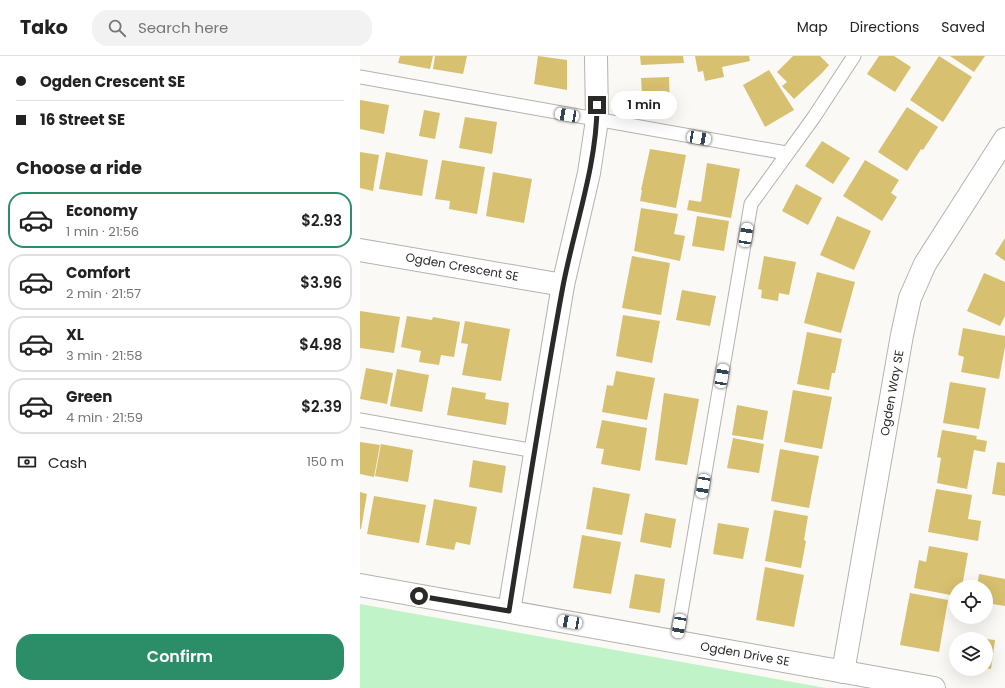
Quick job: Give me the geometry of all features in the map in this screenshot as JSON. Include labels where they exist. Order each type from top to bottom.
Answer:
[{"type":"street","points":[[360,585],[509,611],[563,285],[589,173],[597,120],[596,56]]},
{"type":"street","name":"Ogden Way SE","points":[[842,672],[902,335],[910,298],[925,264],[1005,139]]},
{"type":"street","name":"Ogden Crescent SE","points":[[360,250],[563,285]]},
{"type":"street","name":"Ogden Drive SE","points":[[509,611],[934,688]]},
{"type":"lane","points":[[676,642],[751,204],[786,153],[814,116],[854,56]]},
{"type":"lane","points":[[360,77],[786,153]]},
{"type":"lane","points":[[360,420],[535,451]]},
{"type":"green space","points":[[360,604],[826,688],[360,688]]},
{"type":"building","points":[[400,56],[433,56],[430,69],[398,63]]},
{"type":"building","points":[[435,56],[467,56],[463,74],[433,69]]},
{"type":"building","points":[[538,56],[567,60],[567,90],[534,84]]},
{"type":"building","points":[[640,56],[683,56],[684,63],[641,65]]},
{"type":"building","points":[[695,56],[749,56],[750,61],[722,67],[724,77],[705,81],[703,71],[698,72]]},
{"type":"building","points":[[793,56],[820,56],[829,65],[794,99],[782,86],[787,82],[777,72]]},
{"type":"building","points":[[879,56],[894,56],[911,67],[895,92],[867,74]]},
{"type":"building","points":[[939,56],[972,77],[943,122],[910,100]]},
{"type":"building","points":[[950,56],[985,56],[974,72]]},
{"type":"building","points":[[769,70],[794,110],[765,127],[743,85]]},
{"type":"building","points":[[669,77],[670,108],[643,109],[641,78]]},
{"type":"building","points":[[360,100],[389,105],[384,134],[360,129]]},
{"type":"building","points":[[907,107],[938,127],[923,150],[921,149],[907,171],[878,152]]},
{"type":"building","points":[[424,110],[440,113],[435,139],[419,136]]},
{"type":"building","points":[[465,117],[497,122],[492,154],[459,148]]},
{"type":"building","points":[[822,141],[850,158],[833,184],[805,166]]},
{"type":"building","points":[[650,149],[686,155],[676,208],[640,201]]},
{"type":"building","points":[[360,152],[379,155],[373,191],[360,188]]},
{"type":"building","points":[[386,152],[428,160],[422,196],[379,189]]},
{"type":"building","points":[[442,160],[485,167],[477,214],[449,209],[450,201],[435,199]]},
{"type":"building","points":[[865,160],[899,180],[891,193],[897,197],[882,221],[843,196]]},
{"type":"building","points":[[707,163],[740,169],[731,218],[687,210],[689,200],[701,202]]},
{"type":"building","points":[[493,172],[532,179],[524,223],[486,216]]},
{"type":"building","points":[[796,184],[822,198],[808,225],[782,211]]},
{"type":"building","points":[[641,208],[678,214],[674,234],[685,236],[680,261],[634,251]]},
{"type":"building","points":[[697,216],[729,221],[724,251],[692,246]]},
{"type":"building","points":[[837,216],[871,231],[854,270],[820,255]]},
{"type":"building","points":[[1005,238],[1005,261],[995,254]]},
{"type":"building","points":[[632,256],[670,263],[661,315],[622,308]]},
{"type":"building","points":[[764,256],[796,262],[789,295],[779,293],[778,301],[761,298],[762,290],[758,289]]},
{"type":"building","points":[[817,272],[855,282],[841,333],[804,323]]},
{"type":"building","points":[[984,273],[1005,282],[1005,316],[1000,326],[967,311]]},
{"type":"building","points":[[682,290],[716,296],[710,326],[676,320]]},
{"type":"building","points":[[360,311],[400,317],[394,353],[360,348]]},
{"type":"building","points":[[623,315],[660,321],[652,363],[616,356]]},
{"type":"building","points":[[407,316],[432,320],[433,317],[460,322],[454,357],[441,355],[439,365],[419,362],[421,351],[401,347]]},
{"type":"building","points":[[465,321],[510,329],[501,381],[462,375],[468,344],[461,343]]},
{"type":"building","points":[[963,328],[1005,336],[1005,347],[999,379],[961,372],[964,357],[958,355]]},
{"type":"building","points":[[807,332],[842,339],[835,373],[832,373],[829,390],[797,384]]},
{"type":"building","points":[[366,368],[393,373],[387,404],[360,399]]},
{"type":"building","points":[[397,369],[429,375],[422,412],[390,406]]},
{"type":"building","points":[[616,371],[655,378],[647,420],[602,412],[607,385],[613,386]]},
{"type":"building","points":[[950,382],[986,388],[979,429],[943,423]]},
{"type":"building","points":[[452,387],[486,393],[485,399],[509,403],[506,425],[447,415]]},
{"type":"building","points":[[793,390],[832,397],[822,449],[784,442]]},
{"type":"building","points":[[664,393],[699,399],[687,465],[655,460]]},
{"type":"building","points":[[737,405],[768,411],[763,440],[732,435]]},
{"type":"building","points":[[602,420],[647,428],[640,471],[601,464],[604,449],[596,448]]},
{"type":"building","points":[[942,430],[977,436],[976,439],[987,441],[985,452],[974,450],[967,489],[937,483],[941,458],[937,457]]},
{"type":"building","points":[[733,438],[764,444],[759,473],[727,468]]},
{"type":"building","points":[[360,442],[380,445],[374,477],[360,474]]},
{"type":"building","points":[[381,444],[413,450],[408,482],[375,476]]},
{"type":"building","points":[[780,449],[819,456],[809,508],[771,501]]},
{"type":"building","points":[[473,460],[506,466],[502,493],[469,487]]},
{"type":"building","points":[[997,462],[1005,463],[1005,496],[992,494]]},
{"type":"building","points":[[593,487],[630,494],[622,535],[586,529]]},
{"type":"building","points":[[936,489],[972,495],[968,519],[981,521],[978,541],[928,532]]},
{"type":"building","points":[[360,492],[367,494],[361,529],[360,529]]},
{"type":"building","points":[[374,496],[426,505],[419,543],[367,534]]},
{"type":"building","points":[[434,499],[477,507],[470,545],[456,542],[454,550],[426,545]]},
{"type":"building","points":[[774,510],[808,516],[804,540],[806,541],[801,568],[765,561]]},
{"type":"building","points":[[645,513],[676,519],[671,548],[640,542]]},
{"type":"building","points":[[718,523],[749,528],[743,559],[713,554]]},
{"type":"building","points":[[582,535],[621,542],[611,594],[573,588]]},
{"type":"building","points":[[929,546],[968,553],[963,580],[949,580],[949,595],[914,588],[919,560],[926,562]]},
{"type":"building","points":[[765,567],[804,575],[794,627],[756,620]]},
{"type":"building","points":[[635,574],[665,579],[660,613],[629,608]]},
{"type":"building","points":[[979,574],[1005,579],[1005,606],[993,604],[993,580],[978,580]]},
{"type":"building","points":[[910,593],[948,600],[939,652],[900,645]]},
{"type":"building","points":[[993,640],[995,640],[993,654]]},
{"type":"route","points":[[419,596],[509,611],[563,285],[589,173],[597,120],[597,105]]}]
